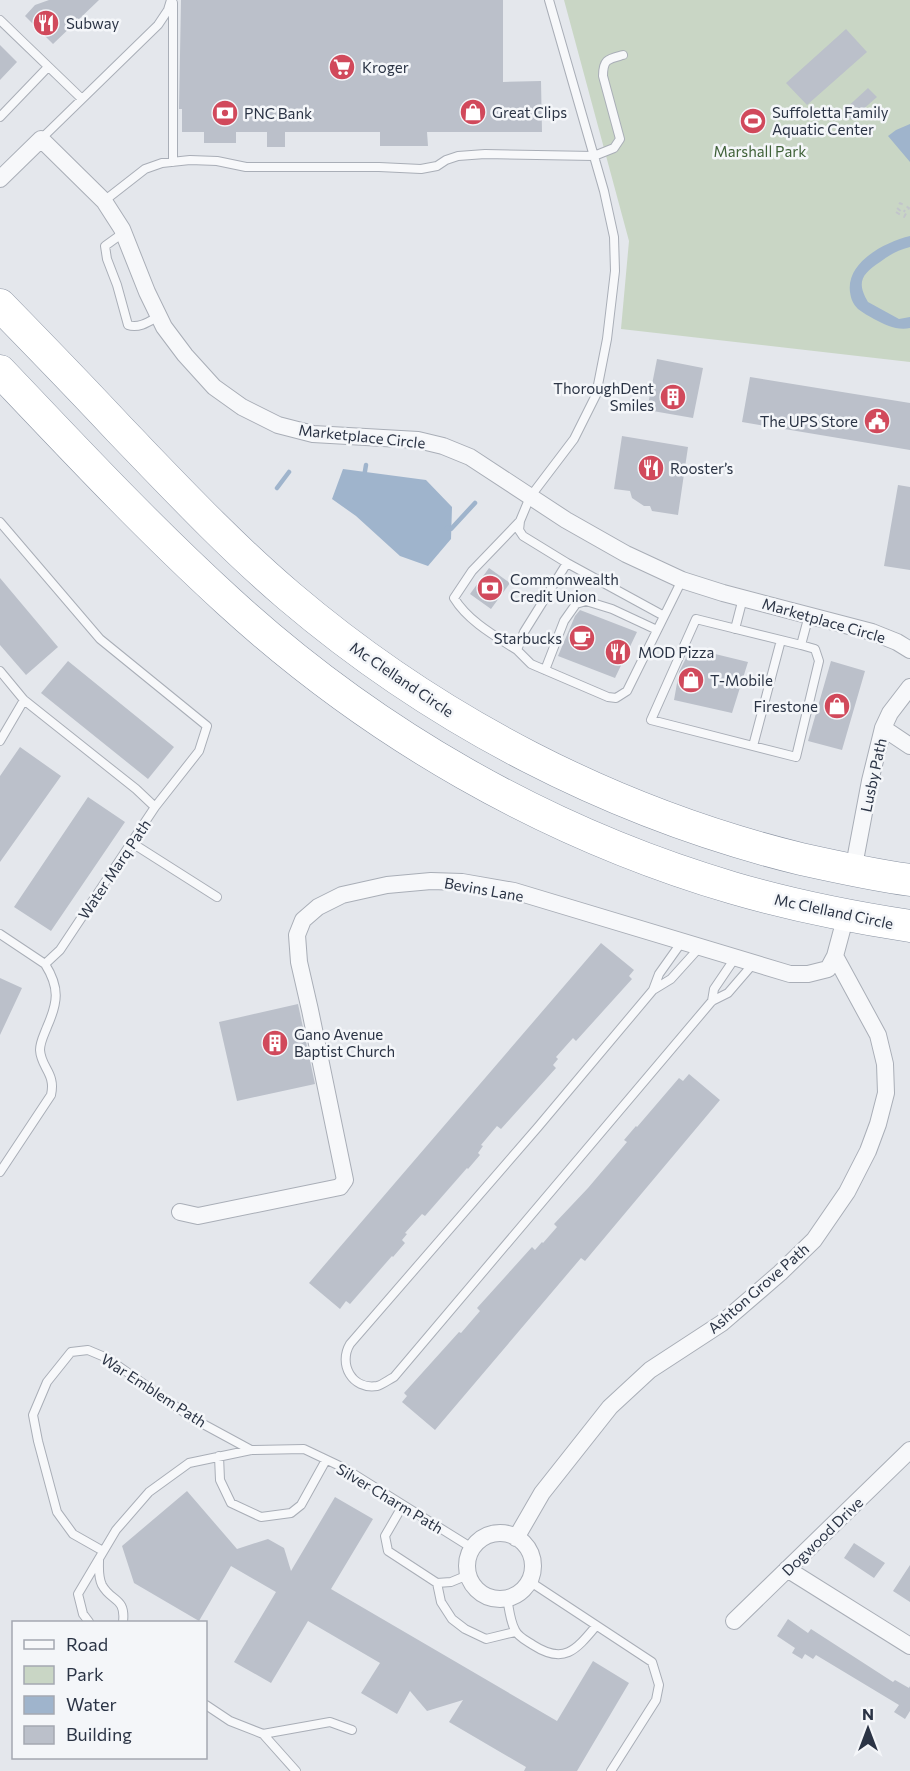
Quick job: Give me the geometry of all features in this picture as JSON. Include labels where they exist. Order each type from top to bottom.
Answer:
[{"type":"highway","name":"Mc Clelland Circle","points":[[0,305],[211,525],[289,596],[344,641],[393,676],[470,724],[532,758],[629,803],[682,823],[767,850],[854,871],[910,880]]},
{"type":"highway","name":"Mc Clelland Circle","points":[[0,371],[135,511],[229,602],[319,677],[383,724],[425,751],[510,799],[625,850],[730,887],[846,915],[910,926]]},
{"type":"highway","points":[[846,915],[854,871]]},
{"type":"street","points":[[0,179],[41,139]]},
{"type":"street","name":"Marketplace Circle","points":[[41,139],[104,201],[123,232],[164,327],[185,355],[214,387],[251,412],[278,425],[313,434],[418,440],[443,446],[470,457],[566,520],[626,554],[682,580],[872,632],[910,650]]},
{"type":"street","name":"Lusby Path","points":[[854,871],[870,781],[883,728],[890,713],[910,687]]},
{"type":"street","points":[[883,728],[910,746]]},
{"type":"street","name":"Bevins Lane","points":[[180,1212],[198,1216],[340,1187],[345,1180],[299,962],[297,935],[303,920],[318,907],[342,895],[387,885],[431,880],[462,882],[514,891],[790,974],[808,974],[828,969],[835,956]]},
{"type":"street","points":[[835,956],[846,915]]},
{"type":"street","name":"Ashton Grove Path","points":[[516,1538],[548,1485],[610,1407],[650,1370],[722,1323],[780,1273],[814,1240],[847,1192],[868,1151],[878,1125],[886,1093],[885,1064],[878,1035],[835,956]]},
{"type":"street","name":"Dogwood Drive","points":[[734,1621],[910,1450]]},
{"type":"street","points":[[497,1533],[516,1538],[530,1552],[532,1572],[528,1581],[523,1589],[507,1598],[496,1599],[485,1595],[476,1589],[468,1575],[468,1558],[472,1548],[478,1541],[497,1533]]},
{"type":"street","points":[[787,1569],[910,1647]]},
{"type":"lane","points":[[41,139],[158,25],[172,0]]},
{"type":"lane","points":[[172,0],[173,162]]},
{"type":"lane","points":[[549,0],[594,156],[614,237],[615,271],[609,331],[596,395],[574,439],[530,497],[520,521],[519,530],[523,537],[664,616]]},
{"type":"lane","points":[[0,20],[82,99]]},
{"type":"lane","points":[[104,201],[145,169],[162,163],[190,160],[217,161],[246,167],[421,169],[437,166],[458,156],[485,154],[594,156],[614,148],[620,139],[603,76],[603,66],[608,59],[623,54]]},
{"type":"lane","points":[[0,117],[48,67]]},
{"type":"lane","points":[[123,232],[105,246],[128,325],[133,327],[159,316]]},
{"type":"lane","points":[[520,521],[472,571],[454,598],[460,608],[489,632],[517,650],[525,660],[608,697],[616,698],[627,692],[682,580]]},
{"type":"lane","points":[[0,522],[100,639],[207,726],[199,751],[155,807]]},
{"type":"lane","points":[[517,650],[524,632],[567,563]]},
{"type":"lane","points":[[735,629],[742,598]]},
{"type":"lane","points":[[545,670],[564,621],[576,604],[586,601],[612,609],[657,630]]},
{"type":"lane","points":[[801,645],[809,615]]},
{"type":"lane","points":[[696,620],[735,629],[815,648],[819,660],[796,757],[651,720],[696,620]]},
{"type":"lane","points":[[753,746],[781,640]]},
{"type":"lane","name":"Water Marq Path","points":[[0,671],[24,700],[136,789],[155,807],[60,950],[45,964]]},
{"type":"lane","points":[[0,741],[24,700]]},
{"type":"lane","points":[[132,843],[217,897]]},
{"type":"lane","points":[[0,934],[45,964],[56,986],[51,1018],[41,1042],[40,1051],[51,1077],[53,1085],[51,1095],[0,1172]]},
{"type":"lane","points":[[653,990],[659,974],[681,943]]},
{"type":"lane","points":[[699,948],[671,979],[653,990],[350,1344],[344,1359],[345,1366],[355,1380],[368,1386],[379,1386],[394,1377],[712,1001],[728,993],[753,964]]},
{"type":"lane","points":[[712,1001],[714,989],[735,958]]},
{"type":"lane","name":"War Emblem Path","points":[[101,1554],[73,1534],[57,1512],[33,1415],[47,1382],[71,1352],[88,1350],[107,1358],[192,1418],[252,1450]]},
{"type":"lane","name":"Silver Charm Path","points":[[88,1621],[83,1614],[78,1594],[116,1530],[149,1492],[189,1463],[219,1456],[252,1450],[304,1449],[344,1468],[472,1548]]},
{"type":"lane","points":[[219,1456],[220,1480],[231,1503],[261,1517],[291,1513],[301,1505],[326,1460]]},
{"type":"lane","points":[[403,1505],[385,1536],[388,1551],[437,1583],[468,1575]]},
{"type":"lane","points":[[101,1554],[99,1575],[103,1586],[120,1602],[124,1614],[123,1621]]},
{"type":"lane","points":[[528,1581],[652,1662],[659,1685],[656,1700],[611,1771]]},
{"type":"lane","points":[[437,1583],[441,1602],[452,1619],[465,1629],[486,1639],[515,1632]]},
{"type":"lane","points":[[507,1598],[515,1632],[546,1653],[563,1655],[579,1646],[596,1626]]},
{"type":"lane","points":[[207,1706],[230,1721],[263,1734],[296,1771]]},
{"type":"lane","points":[[263,1734],[330,1722],[352,1730]]},
{"type":"path","points":[[896,212],[904,217],[909,208],[900,203],[897,208],[903,213],[905,210]]},
{"type":"green space","name":"Suffoletta Family Aquatic Center","points":[[564,0],[910,0],[910,362],[621,329],[629,241]]},
{"type":"water","points":[[910,124],[910,162],[888,136]]},
{"type":"water","points":[[910,236],[910,247],[894,253],[874,266],[865,275],[862,284],[868,302],[899,319],[910,317],[910,328],[901,329],[883,323],[858,309],[851,297],[850,281],[854,271],[869,255],[879,248]]},
{"type":"water","points":[[343,469],[426,480],[452,507],[451,539],[428,566],[400,556],[356,516],[332,499]]},
{"type":"building","points":[[49,0],[99,0],[53,44],[25,16],[35,5]]},
{"type":"building","name":"Kroger","points":[[181,0],[503,0],[503,82],[541,81],[542,132],[427,132],[428,146],[380,146],[380,132],[285,132],[285,147],[267,147],[267,132],[236,132],[236,143],[204,143],[204,132],[182,132],[182,109],[179,109]]},
{"type":"building","points":[[846,29],[867,52],[807,105],[786,83]]},
{"type":"building","points":[[0,45],[17,62],[0,80]]},
{"type":"building","points":[[868,88],[877,97],[851,120],[843,111]]},
{"type":"building","name":"ThoroughDent Smiles","points":[[657,359],[703,368],[693,418],[647,410]]},
{"type":"building","points":[[750,377],[910,403],[910,450],[742,422]]},
{"type":"building","name":"Rooster’s","points":[[622,436],[688,447],[678,515],[652,511],[650,506],[644,506],[632,498],[630,491],[614,489]]},
{"type":"building","points":[[898,485],[910,487],[910,570],[884,566]]},
{"type":"building","name":"Commonwealth Credit Union","points":[[489,568],[510,583],[491,609],[470,594]]},
{"type":"building","points":[[0,578],[58,647],[26,675],[0,645]]},
{"type":"building","points":[[580,610],[637,632],[615,678],[558,656],[575,616]]},
{"type":"building","points":[[711,653],[748,662],[732,713],[674,700],[679,672],[687,656],[709,660]]},
{"type":"building","points":[[68,661],[174,747],[148,779],[41,693]]},
{"type":"building","name":"Firestone","points":[[831,661],[865,671],[842,750],[808,741]]},
{"type":"building","points":[[20,747],[61,776],[0,862],[0,776]]},
{"type":"building","points":[[88,797],[125,822],[51,931],[14,907]]},
{"type":"building","points":[[601,943],[634,970],[629,976],[632,979],[576,1041],[573,1038],[556,1057],[558,1059],[553,1065],[556,1068],[501,1129],[497,1126],[481,1145],[483,1146],[478,1153],[480,1155],[468,1169],[425,1216],[422,1214],[405,1233],[407,1234],[402,1240],[405,1243],[393,1257],[350,1304],[346,1301],[340,1309],[309,1283]]},
{"type":"building","points":[[0,978],[22,988],[0,1035]]},
{"type":"building","name":"Gano Avenue Baptist Church","points":[[298,1004],[315,1084],[237,1101],[219,1022]]},
{"type":"building","points":[[689,1074],[720,1100],[585,1261],[581,1258],[435,1430],[402,1402],[407,1396],[404,1393],[459,1332],[461,1333],[480,1311],[477,1308],[532,1247],[535,1250],[557,1227],[554,1224],[627,1142],[624,1140],[636,1126],[679,1078],[683,1081]]},
{"type":"building","points":[[187,1491],[237,1549],[268,1539],[284,1548],[291,1571],[335,1497],[373,1519],[331,1589],[557,1721],[593,1661],[629,1683],[577,1771],[524,1771],[526,1767],[449,1722],[463,1700],[427,1711],[410,1691],[397,1714],[361,1693],[380,1663],[308,1621],[271,1683],[234,1662],[276,1592],[231,1566],[199,1621],[134,1583],[122,1546]]},
{"type":"building","points":[[854,1543],[885,1563],[874,1578],[844,1558]]},
{"type":"building","points":[[910,1565],[910,1602],[893,1591]]},
{"type":"building","points":[[788,1619],[808,1633],[811,1629],[893,1682],[895,1680],[909,1688],[910,1686],[910,1711],[905,1719],[894,1712],[899,1705],[816,1655],[813,1659],[805,1654],[802,1659],[792,1653],[795,1648],[777,1636]]},
{"type":"waterway","points":[[364,477],[366,465]]},
{"type":"waterway","points":[[277,488],[289,472]]},
{"type":"waterway","points":[[447,528],[451,529],[475,503]]},
{"type":"place","name":"Subway","points":[[46,23]]},
{"type":"place","name":"Kroger","points":[[342,67]]},
{"type":"place","name":"Great Clips","points":[[473,112]]},
{"type":"place","name":"PNC Bank","points":[[225,113]]},
{"type":"place","name":"Suffoletta Family Aquatic Center","points":[[753,121]]},
{"type":"place","name":"ThoroughDent Smiles","points":[[673,397]]},
{"type":"place","name":"The UPS Store","points":[[877,421]]},
{"type":"place","name":"Rooster’s","points":[[651,468]]},
{"type":"place","name":"Commonwealth Credit Union","points":[[490,588]]},
{"type":"place","name":"Starbucks","points":[[582,638]]},
{"type":"place","name":"MOD Pizza","points":[[618,652]]},
{"type":"place","name":"T-Mobile","points":[[691,680]]},
{"type":"place","name":"Firestone","points":[[837,706]]},
{"type":"place","name":"Gano Avenue Baptist Church","points":[[275,1043]]},
{"type":"park label","name":"Marshall Park","points":[[760,151]]}]
